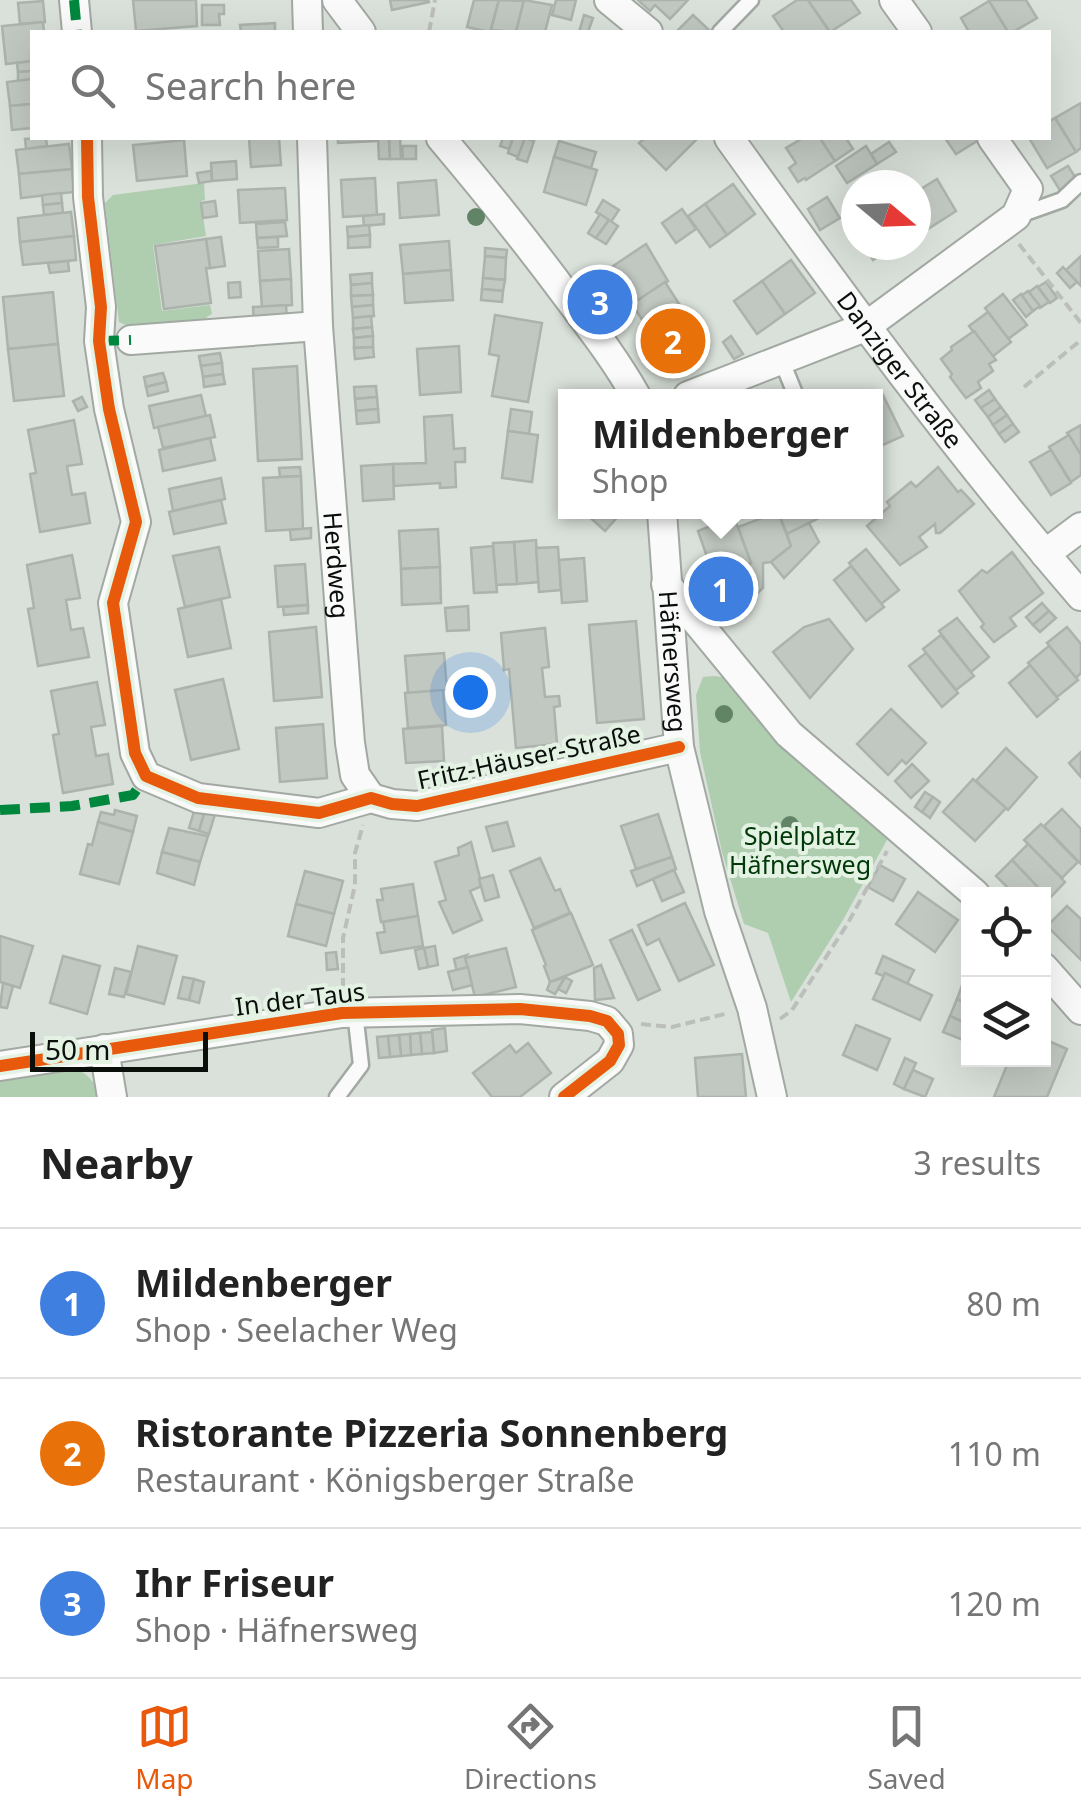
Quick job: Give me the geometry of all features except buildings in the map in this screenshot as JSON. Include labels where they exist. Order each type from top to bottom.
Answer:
[{"type":"street","points":[[74,0],[77,30]]},
{"type":"street","points":[[307,0],[308,30]]},
{"type":"street","points":[[337,0],[360,30]]},
{"type":"street","points":[[609,0],[646,30]]},
{"type":"street","points":[[894,0],[916,30]]},
{"type":"street","name":"Fritz-Häuser-Straße","points":[[87,140],[88,197],[112,452],[136,522],[117,558],[113,603],[131,682],[135,753],[146,776],[198,798],[318,812],[372,798],[417,806],[679,747]]},
{"type":"street","name":"Herdweg","points":[[312,140],[318,326],[350,743],[355,776],[372,798]]},
{"type":"street","points":[[443,140],[515,226],[632,389]]},
{"type":"street","name":"Danziger Straße","points":[[730,140],[865,327],[1081,596]]},
{"type":"street","points":[[705,389],[865,327],[1010,220],[1028,189],[993,140]]},
{"type":"street","points":[[132,340],[318,326]]},
{"type":"street","name":"Häfnersweg","points":[[662,519],[679,747],[719,912],[752,977],[752,1008],[772,1097]]},
{"type":"street","points":[[1044,554],[1081,527]]},
{"type":"street","points":[[666,584],[789,734],[967,887]]},
{"type":"street","points":[[1051,976],[1081,1010]]},
{"type":"street","name":"In der Taus","points":[[0,1066],[349,1012],[520,1009],[608,1020],[618,1034],[619,1045],[610,1061],[564,1097]]},
{"type":"street","points":[[104,1049],[112,1097]]},
{"type":"lane","points":[[722,30],[751,0]]},
{"type":"lane","points":[[1010,220],[1062,200],[1081,182]]},
{"type":"lane","points":[[780,359],[793,389]]},
{"type":"lane","points":[[337,1097],[361,1065],[349,1012]]},
{"type":"path","points":[[430,30],[436,0]]},
{"type":"path","points":[[1010,220],[1081,323]]},
{"type":"path","points":[[1024,388],[1081,340]]},
{"type":"path","points":[[752,1008],[779,1019],[792,1010],[848,923],[898,829]]},
{"type":"path","points":[[349,1012],[343,938],[355,885],[354,853]]},
{"type":"path","points":[[672,1027],[705,1020]]},
{"type":"green space","points":[[204,183],[205,200],[201,203],[206,236],[153,245],[162,311],[210,305],[212,314],[203,327],[142,332],[119,322],[105,203],[113,195]]},
{"type":"green space","name":"Spielplatz Häfnersweg","points":[[703,677],[729,678],[784,744],[888,838],[843,920],[791,1002],[768,933],[744,924],[722,852],[700,752],[696,695]]},
{"type":"green space","points":[[71,1066],[89,1078],[100,1097],[0,1097],[0,1081]]},
{"type":"marked path","points":[[74,0],[77,30]]},
{"type":"marked path","points":[[99,341],[131,340]]},
{"type":"marked path","points":[[0,810],[72,806],[133,795],[146,776]]},
{"type":"cycle path","points":[[87,140],[88,197],[101,307],[99,341],[109,409],[136,522],[113,603],[135,753],[146,776],[198,798],[319,813],[371,798],[417,806],[679,747]]},
{"type":"cycle path","points":[[0,1066],[342,1013],[520,1009],[607,1021],[618,1034],[619,1045],[610,1061],[564,1097]]},
{"type":"place","name":"Ihr Friseur","points":[[600,302]]},
{"type":"place","name":"Ristorante Pizzeria Sonnenberg","points":[[673,341]]},
{"type":"place","name":"Mildenberger","points":[[721,589]]}]
